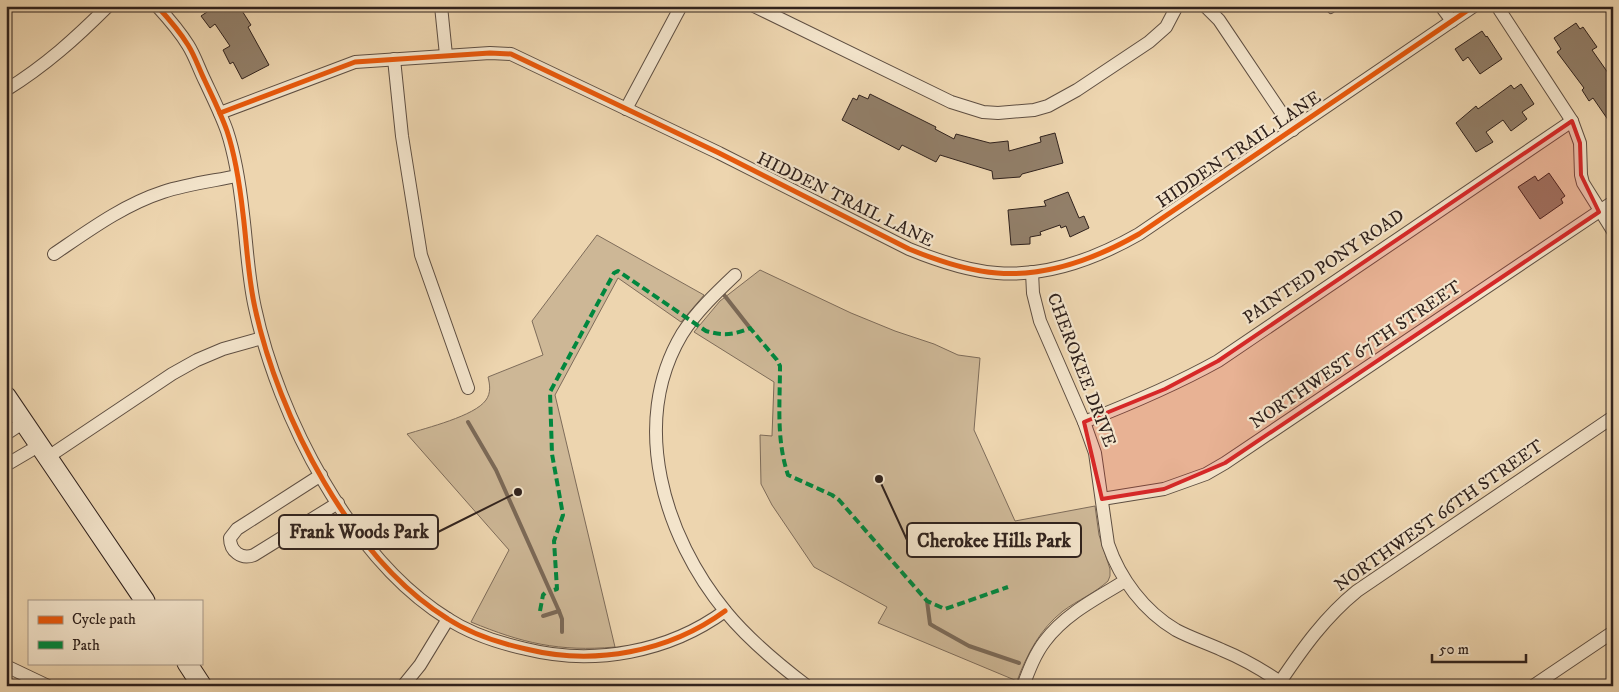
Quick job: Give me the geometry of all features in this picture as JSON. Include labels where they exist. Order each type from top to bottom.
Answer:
[{"type":"main road","points":[[6,396],[144,600]]},
{"type":"main road","points":[[188,664],[202,686]]},
{"type":"street","points":[[6,90],[26,78],[73,41],[108,6]]},
{"type":"street","points":[[157,6],[188,44],[228,133],[238,176],[250,279],[262,338],[282,395],[307,449],[338,504],[374,553],[394,575],[410,591],[448,619],[471,631],[509,645],[549,654],[585,656],[623,653],[660,644],[698,629],[725,611]]},
{"type":"street","points":[[441,6],[446,55]]},
{"type":"street","points":[[626,108],[681,6]]},
{"type":"street","points":[[754,6],[951,102],[966,108],[998,113],[1034,110],[1062,99],[1160,33],[1173,16],[1177,6]]},
{"type":"street","points":[[1205,6],[1219,20],[1293,130]]},
{"type":"street","points":[[1441,6],[1452,21]]},
{"type":"street","name":"HIDDEN TRAIL LANE","points":[[220,113],[344,66],[366,60],[490,53],[511,54],[719,153],[850,220],[926,256],[970,268],[998,273],[1032,272],[1085,260],[1122,244],[1139,234],[1474,6]]},
{"type":"street","points":[[1497,6],[1572,121],[1580,143],[1583,183],[1599,212],[1613,231]]},
{"type":"street","points":[[394,59],[402,136],[421,255],[468,388]]},
{"type":"street","name":"PAINTED PONY ROAD","points":[[1084,422],[1165,389],[1218,360],[1572,121]]},
{"type":"street","points":[[54,254],[101,222],[162,192],[238,176]]},
{"type":"street","name":"NORTHWEST 67TH STREET","points":[[1102,499],[1164,489],[1184,483],[1219,466],[1255,444],[1613,202]]},
{"type":"street","name":"CHEROKEE DRIVE","points":[[1032,272],[1033,293],[1040,321],[1084,422],[1095,453],[1108,544],[1125,581],[1147,607],[1176,630],[1222,650],[1283,684]]},
{"type":"street","points":[[735,275],[692,321],[674,350],[661,387],[657,406],[658,464],[672,515],[697,570],[725,611],[742,630],[807,686]]},
{"type":"street","points":[[6,465],[44,451],[197,360],[223,349],[262,338]]},
{"type":"street","name":"NORTHWEST 66TH STREET","points":[[1283,684],[1308,642],[1325,620],[1356,591],[1613,417]]},
{"type":"street","points":[[6,434],[24,422]]},
{"type":"street","points":[[321,476],[236,529],[230,538],[232,548],[238,555],[243,557],[254,555],[338,504]]},
{"type":"street","points":[[1023,686],[1037,654],[1054,630],[1080,609],[1125,581]]},
{"type":"street","points":[[403,686],[420,665],[448,619]]},
{"type":"street","points":[[1533,686],[1613,632]]},
{"type":"street","points":[[6,666],[48,686]]},
{"type":"highlighted area","points":[[1572,121],[1580,143],[1581,175],[1599,212],[1225,463],[1164,489],[1102,499],[1084,422],[1165,389],[1218,361]]},
{"type":"shaded area","points":[[597,235],[704,295],[681,322],[618,278],[555,395],[615,647],[558,647],[524,640],[471,622],[509,550],[407,434],[450,421],[472,411],[480,406],[489,395],[488,377],[543,355],[532,321]]},
{"type":"shaded area","points":[[760,270],[851,313],[895,331],[934,344],[958,355],[980,358],[974,430],[1015,521],[1095,506],[1099,535],[1110,569],[1108,581],[1055,618],[1041,634],[1030,652],[1017,681],[878,623],[887,607],[814,567],[772,505],[761,484],[760,435],[772,436],[774,382],[694,332],[720,301]]},
{"type":"building","points":[[216,6],[239,6],[251,25],[248,27],[269,65],[242,79],[233,62],[230,64],[223,50],[230,46],[215,24],[210,28],[201,16]]},
{"type":"building","points":[[1576,23],[1580,29],[1583,27],[1597,47],[1592,50],[1613,80],[1613,127],[1593,98],[1589,101],[1582,90],[1584,88],[1557,52],[1561,49],[1554,38]]},
{"type":"building","points":[[1482,31],[1502,59],[1480,74],[1468,57],[1463,61],[1455,49]]},
{"type":"building","points":[[1521,84],[1534,104],[1522,112],[1527,119],[1511,131],[1503,120],[1486,132],[1493,142],[1476,152],[1456,123],[1476,106],[1478,109],[1511,85],[1514,89]]},
{"type":"building","points":[[870,94],[936,127],[935,129],[954,139],[956,134],[990,143],[1008,141],[1009,151],[1041,142],[1040,137],[1055,133],[1063,163],[1022,174],[1020,177],[993,179],[992,171],[940,155],[936,162],[902,145],[899,150],[842,120],[853,98],[857,100],[859,95],[868,99]]},
{"type":"building","points":[[1549,173],[1565,196],[1561,199],[1563,203],[1540,219],[1518,187],[1535,176],[1538,181]]},
{"type":"building","points":[[1068,192],[1079,218],[1084,216],[1089,228],[1070,237],[1066,226],[1061,228],[1060,225],[1040,232],[1041,235],[1030,237],[1030,244],[1011,245],[1008,210],[1046,206],[1044,201]]},
{"type":"waterway","points":[[721,291],[750,328]]},
{"type":"waterway","points":[[468,422],[496,470],[559,611],[562,619],[562,632]]},
{"type":"waterway","points":[[927,601],[930,624],[969,646],[1019,663]]},
{"type":"waterway","points":[[543,616],[559,611]]},
{"type":"marked path","points":[[554,590],[557,589],[554,541],[563,515],[552,454],[550,392],[614,273],[618,271],[706,331],[728,334],[750,328],[780,366],[780,434],[788,475],[839,500],[927,601],[945,609],[1008,587]]},
{"type":"marked path","points":[[540,611],[545,593]]},
{"type":"cycle path","points":[[157,6],[185,40],[227,131],[239,183],[249,273],[255,308],[266,350],[281,394],[324,482],[350,523],[380,560],[413,593],[457,624],[476,634],[496,641],[552,654],[604,655],[630,652],[655,646],[680,637],[725,611]]},
{"type":"cycle path","points":[[220,113],[355,62],[490,53],[511,54],[719,153],[909,249],[941,261],[974,270],[997,273],[1034,272],[1052,269],[1089,258],[1139,234],[1474,6]]},
{"type":"place","name":"Cherokee Hills Park","points":[[879,479]]},
{"type":"place","name":"Frank Woods Park","points":[[518,492]]}]
